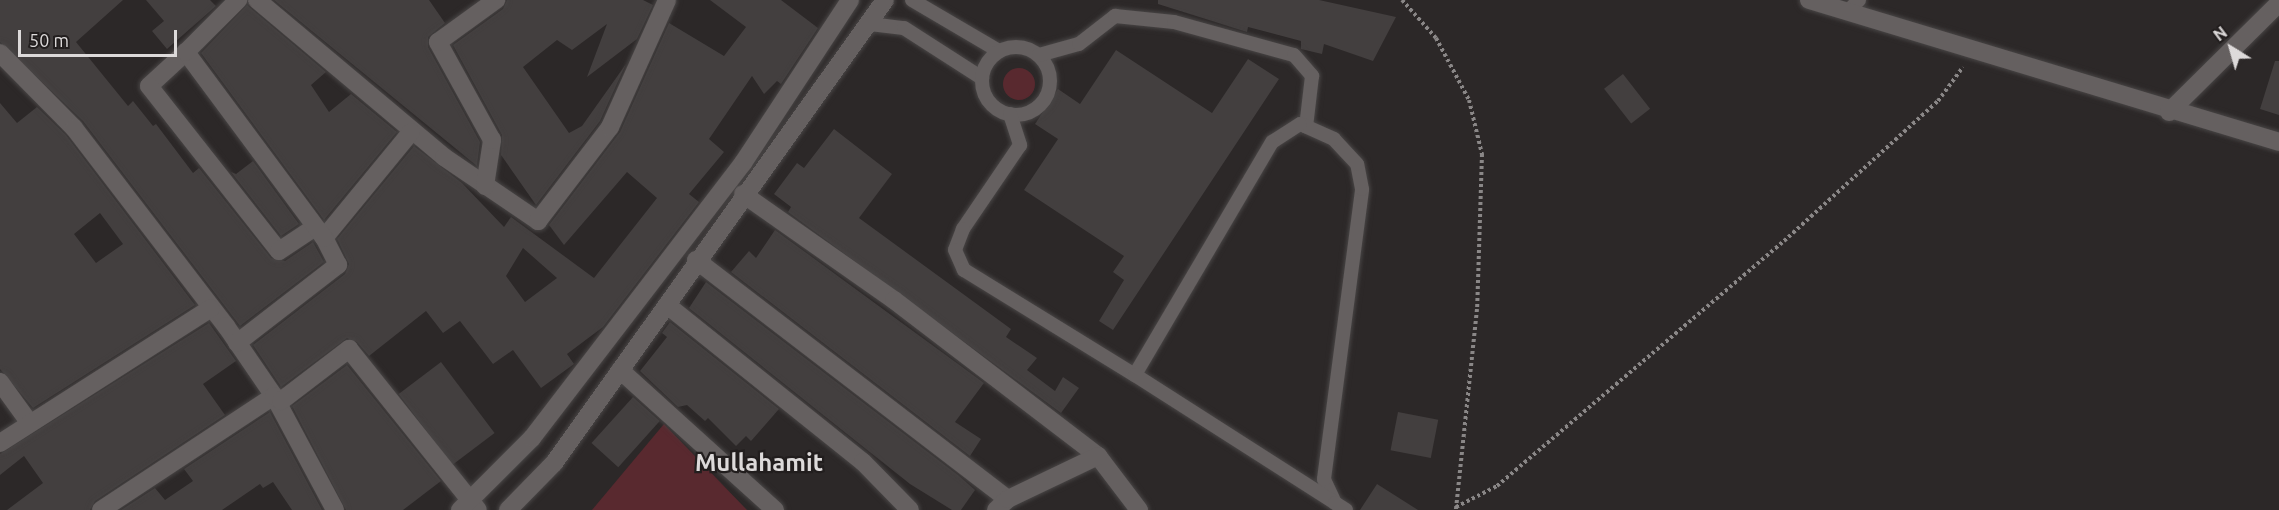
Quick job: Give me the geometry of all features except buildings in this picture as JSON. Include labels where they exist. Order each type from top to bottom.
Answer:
[{"type":"street","points":[[238,0],[149,86],[279,250],[319,232],[411,132]]},
{"type":"street","points":[[257,0],[411,132],[538,221],[610,127],[667,0]]},
{"type":"street","points":[[485,186],[492,140],[438,42],[496,0]]},
{"type":"street","points":[[274,396],[281,400],[349,349],[470,507],[532,438],[743,163],[850,0]]},
{"type":"street","points":[[508,510],[554,463],[743,194],[870,24],[885,0]]},
{"type":"street","points":[[1809,0],[1853,6],[1971,50],[2169,112],[2279,142]]},
{"type":"street","points":[[2169,112],[2279,3]]},
{"type":"street","points":[[186,52],[319,232],[338,265],[237,343]]},
{"type":"street","points":[[0,53],[74,128],[237,343],[274,396],[335,510]]},
{"type":"street","points":[[743,194],[894,300],[1098,456],[1139,510]]},
{"type":"street","points":[[696,260],[1002,505],[1098,456]]},
{"type":"street","points":[[666,305],[862,462],[910,510]]},
{"type":"street","points":[[0,443],[29,422],[210,308]]},
{"type":"street","points":[[620,370],[775,510]]},
{"type":"street","points":[[0,381],[29,422]]},
{"type":"street","points":[[101,510],[274,396]]},
{"type":"lane","points":[[870,24],[904,28],[982,78],[992,105],[1010,114],[1031,111],[1047,96],[1050,74],[1039,56],[1020,47],[999,51],[912,0]]},
{"type":"lane","points":[[1039,56],[1079,44],[1115,16],[1174,22],[1294,55],[1312,76],[1306,127]]},
{"type":"lane","points":[[982,78],[999,51]]},
{"type":"lane","points":[[1010,114],[1020,145],[963,229],[955,250],[964,270],[1135,375],[1340,506]]},
{"type":"lane","points":[[1135,375],[1272,142],[1300,124],[1334,139],[1357,164],[1362,189],[1324,479],[1340,506]]},
{"type":"path","points":[[1402,0],[1436,38],[1469,100],[1482,154],[1477,309],[1456,509]]},
{"type":"path","points":[[1456,509],[1497,486],[1784,241],[1938,101],[1956,80],[1971,50]]},
{"type":"shaded area","points":[[1019,68],[1030,73],[1035,84],[1030,95],[1019,100],[1008,95],[1003,84],[1008,73]]},
{"type":"shaded area","points":[[664,424],[747,510],[592,510]]},
{"type":"district","name":"Mullahamit","points":[[759,463]]}]
